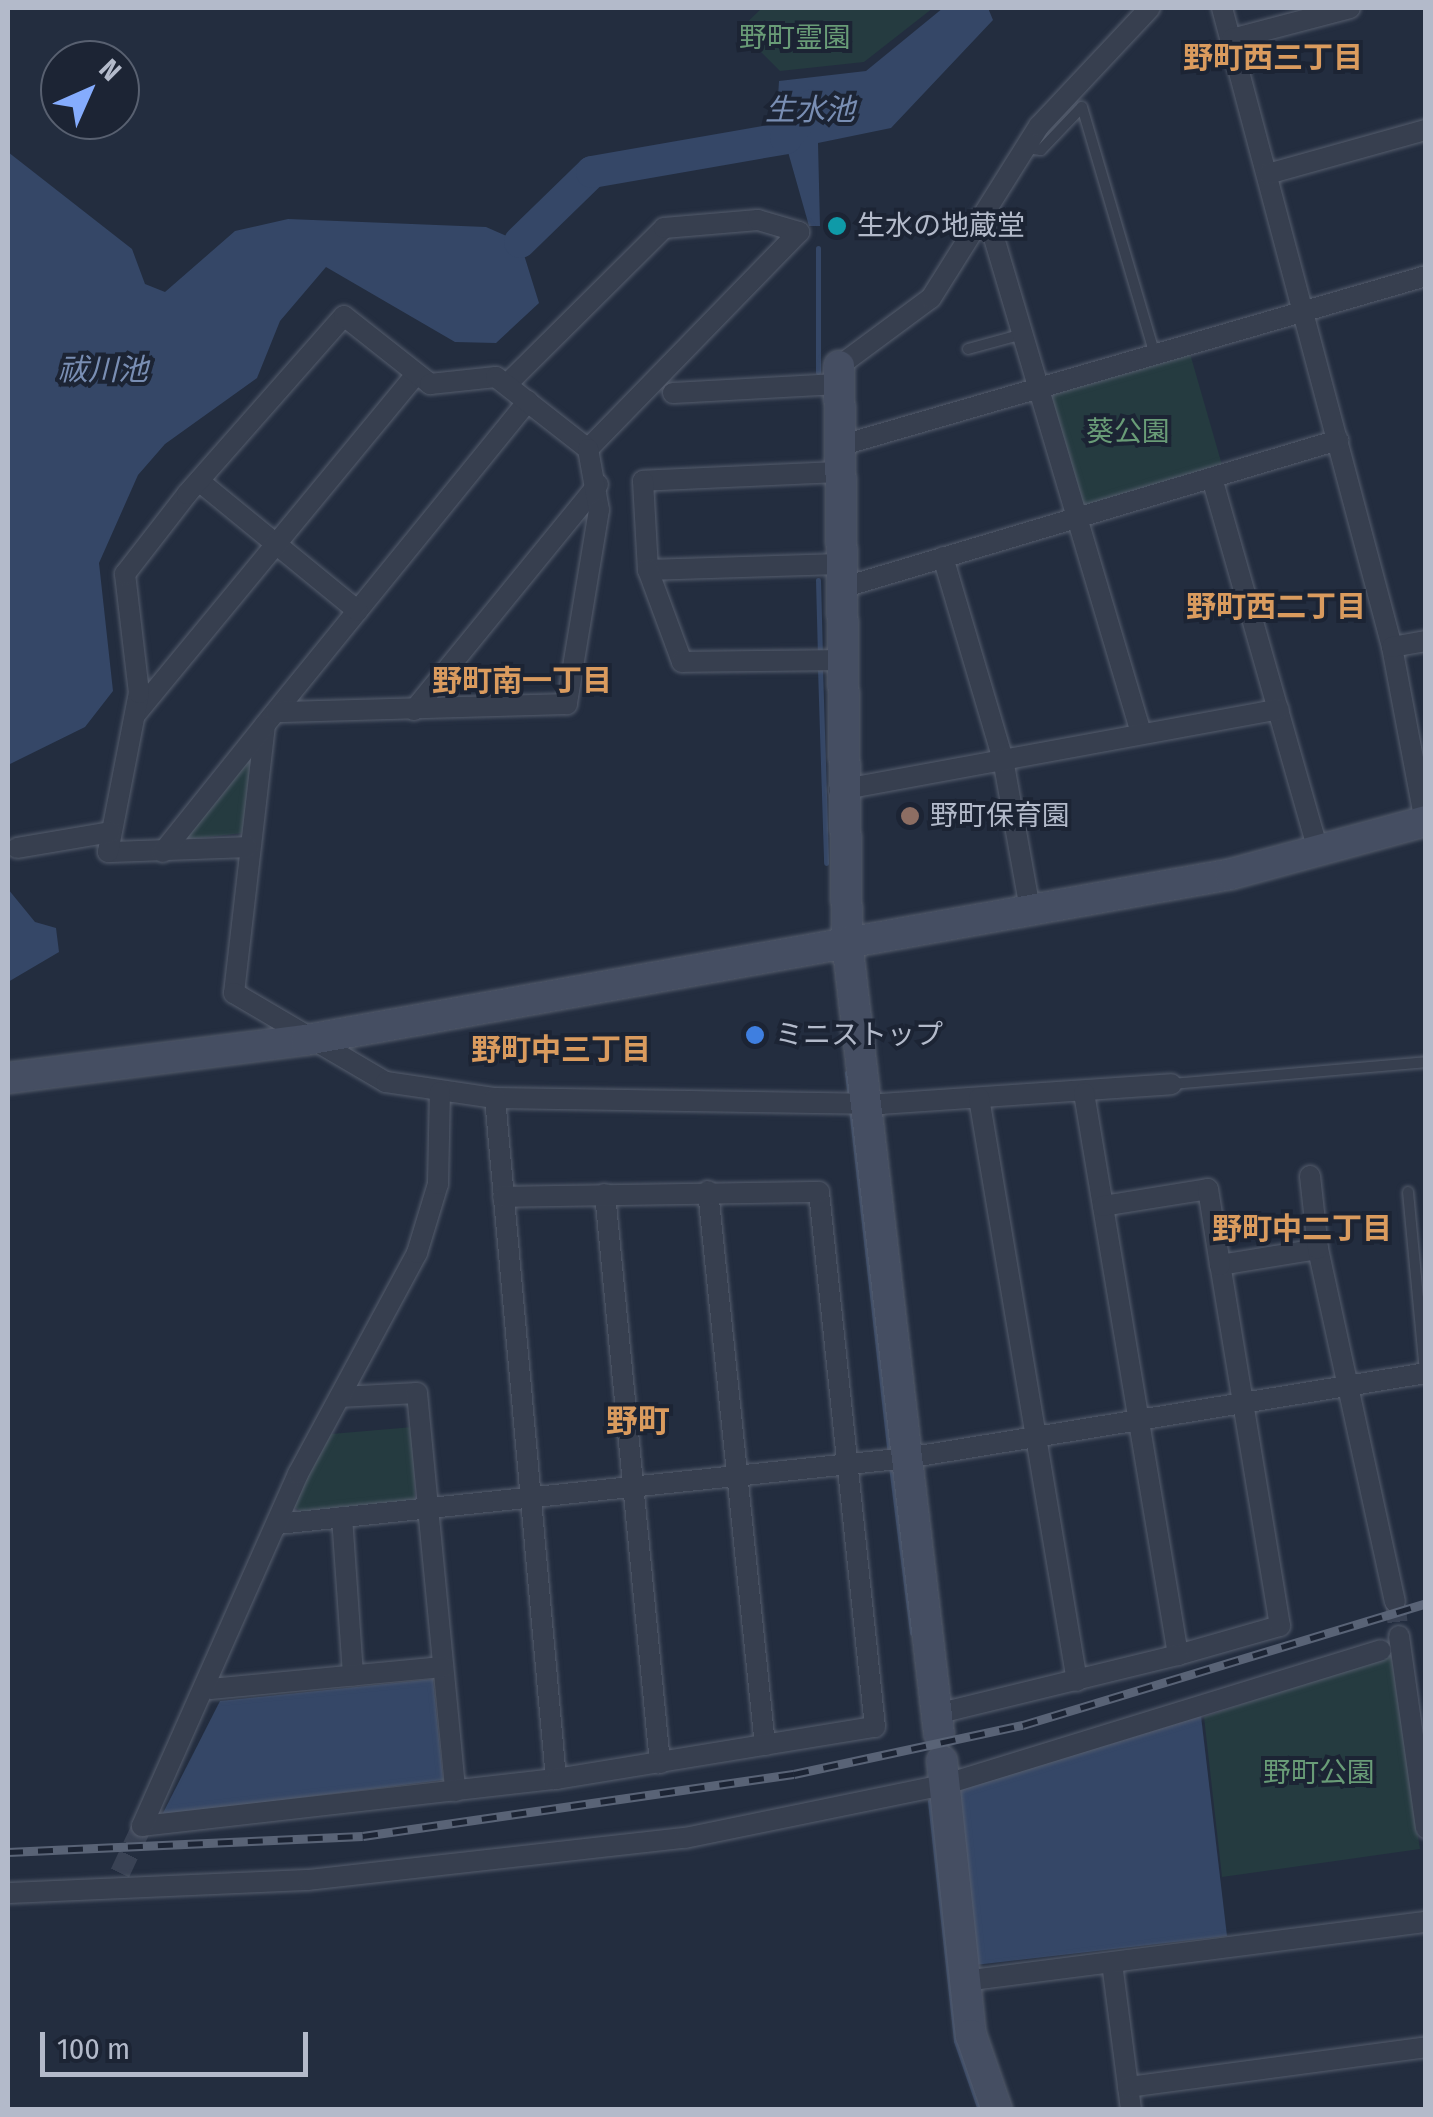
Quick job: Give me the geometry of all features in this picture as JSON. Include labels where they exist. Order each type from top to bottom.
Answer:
[{"type":"street","points":[[673,394],[839,375],[930,298],[1024,148],[1150,8]]},
{"type":"street","points":[[8,1078],[306,1040],[1030,909],[1318,850],[1425,822],[1392,647],[1222,8]]},
{"type":"street","points":[[1232,39],[1350,8]]},
{"type":"street","points":[[1268,174],[1426,130]]},
{"type":"street","points":[[986,211],[1141,733]]},
{"type":"street","points":[[507,384],[664,228],[758,220],[799,232],[588,449]]},
{"type":"street","points":[[826,660],[682,662],[648,570],[643,481],[839,459],[1040,387],[1426,276]]},
{"type":"street","points":[[247,847],[114,857],[111,832],[127,726],[139,693],[125,574],[199,480],[344,316],[415,376],[430,384],[496,377],[588,449],[598,484],[567,704],[270,718]]},
{"type":"street","points":[[839,375],[838,577],[826,660],[839,790],[854,1103],[896,1459],[940,1748],[964,1981],[997,2110]]},
{"type":"street","points":[[127,726],[415,376]]},
{"type":"street","points":[[162,852],[528,401]]},
{"type":"street","points":[[648,570],[838,577],[944,557],[1338,440]]},
{"type":"street","points":[[1212,478],[1318,850]]},
{"type":"street","points":[[199,480],[358,612]]},
{"type":"street","points":[[414,710],[598,484]]},
{"type":"street","points":[[944,557],[1003,759],[1030,909]]},
{"type":"street","points":[[1392,647],[1426,641]]},
{"type":"street","points":[[839,790],[1278,709]]},
{"type":"street","points":[[270,718],[247,847],[234,994],[306,1040],[386,1082],[495,1098],[854,1103],[1171,1084]]},
{"type":"street","points":[[17,848],[111,832]]},
{"type":"street","points":[[440,1092],[430,1219],[278,1524],[210,1688],[142,1826],[556,1778],[875,1727],[818,1192],[503,1197]]},
{"type":"street","points":[[1084,1092],[1178,1655]]},
{"type":"street","points":[[495,1098],[556,1778]]},
{"type":"street","points":[[979,1098],[1077,1681]]},
{"type":"street","points":[[1310,1176],[1318,1248],[1352,1384],[1395,1602]]},
{"type":"street","points":[[8,1893],[468,1867],[686,1838],[940,1748],[1077,1681],[1280,1626],[1208,1189],[1103,1206]]},
{"type":"street","points":[[708,1192],[764,1745]]},
{"type":"street","points":[[605,1194],[660,1763]]},
{"type":"street","points":[[1220,1265],[1318,1248]]},
{"type":"street","points":[[278,1524],[896,1459],[1425,1373]]},
{"type":"street","points":[[340,1397],[418,1392],[455,1790]]},
{"type":"street","points":[[342,1517],[353,1676]]},
{"type":"street","points":[[1400,1636],[1426,1828]]},
{"type":"street","points":[[940,1748],[1381,1650]]},
{"type":"street","points":[[210,1688],[443,1667]]},
{"type":"street","points":[[964,1981],[1426,1922]]},
{"type":"street","points":[[1112,1963],[1131,2110]]},
{"type":"street","points":[[1128,2087],[1426,2047]]},
{"type":"lane","points":[[1024,148],[1041,150],[1082,108],[1154,352]]},
{"type":"lane","points":[[968,349],[1024,334]]},
{"type":"lane","points":[[1171,1084],[1426,1062]]},
{"type":"lane","points":[[1408,1192],[1425,1373]]},
{"type":"green space","name":"野町霊園","points":[[762,8],[933,8],[864,62],[780,71],[739,30]]},
{"type":"green space","name":"葵公園","points":[[1189,350],[1222,466],[1080,507],[1047,391]]},
{"type":"green space","points":[[255,748],[243,833],[180,840]]},
{"type":"green space","points":[[413,1427],[415,1500],[302,1512],[291,1505],[331,1434]]},
{"type":"green space","name":"野町公園","points":[[1391,1654],[1420,1849],[1222,1877],[1204,1717]]},
{"type":"water","name":"生水池","points":[[943,8],[988,8],[993,20],[891,128],[818,143],[820,226],[809,226],[777,113],[779,81],[866,71]]},
{"type":"water","name":"祓川池","points":[[8,152],[132,249],[145,284],[165,292],[235,231],[288,219],[486,227],[520,242],[539,303],[496,343],[455,342],[326,267],[280,321],[257,378],[165,444],[138,475],[99,563],[113,691],[85,727],[8,765]]},
{"type":"water","points":[[8,889],[35,922],[56,928],[59,952],[8,982]]},
{"type":"water","points":[[433,1679],[443,1780],[162,1815],[220,1701]]},
{"type":"water","points":[[1201,1716],[1227,1936],[975,1965],[956,1787]]},
{"type":"waterway","points":[[520,242],[592,172],[786,138],[811,106]]},
{"type":"waterway","points":[[818,248],[818,372]]},
{"type":"waterway","points":[[818,580],[820,657]]},
{"type":"waterway","points":[[820,668],[826,863]]},
{"type":"waterway","points":[[847,1073],[850,1097]]},
{"type":"waterway","points":[[851,1108],[890,1455]]},
{"type":"waterway","points":[[891,1466],[912,1633]]},
{"type":"waterway","points":[[930,1801],[956,2041],[980,2110]]},
{"type":"tunnel","points":[[1395,1602],[1399,1636]]},
{"type":"tunnel","points":[[120,1873],[142,1826]]},
{"type":"railway","points":[[8,1852],[363,1836],[794,1774],[1023,1725],[1426,1603]]},
{"type":"place","name":"生水の地蔵堂","points":[[837,226]]},
{"type":"place","name":"野町保育園","points":[[910,816]]},
{"type":"place","name":"ミニストップ","points":[[755,1035]]},
{"type":"district","name":"野町西三丁目","points":[[1273,58]]},
{"type":"district","name":"野町西二丁目","points":[[1276,607]]},
{"type":"district","name":"野町南一丁目","points":[[522,681]]},
{"type":"district","name":"野町中三丁目","points":[[561,1050]]},
{"type":"district","name":"野町中二丁目","points":[[1302,1229]]},
{"type":"district","name":"野町","points":[[638,1421]]}]
